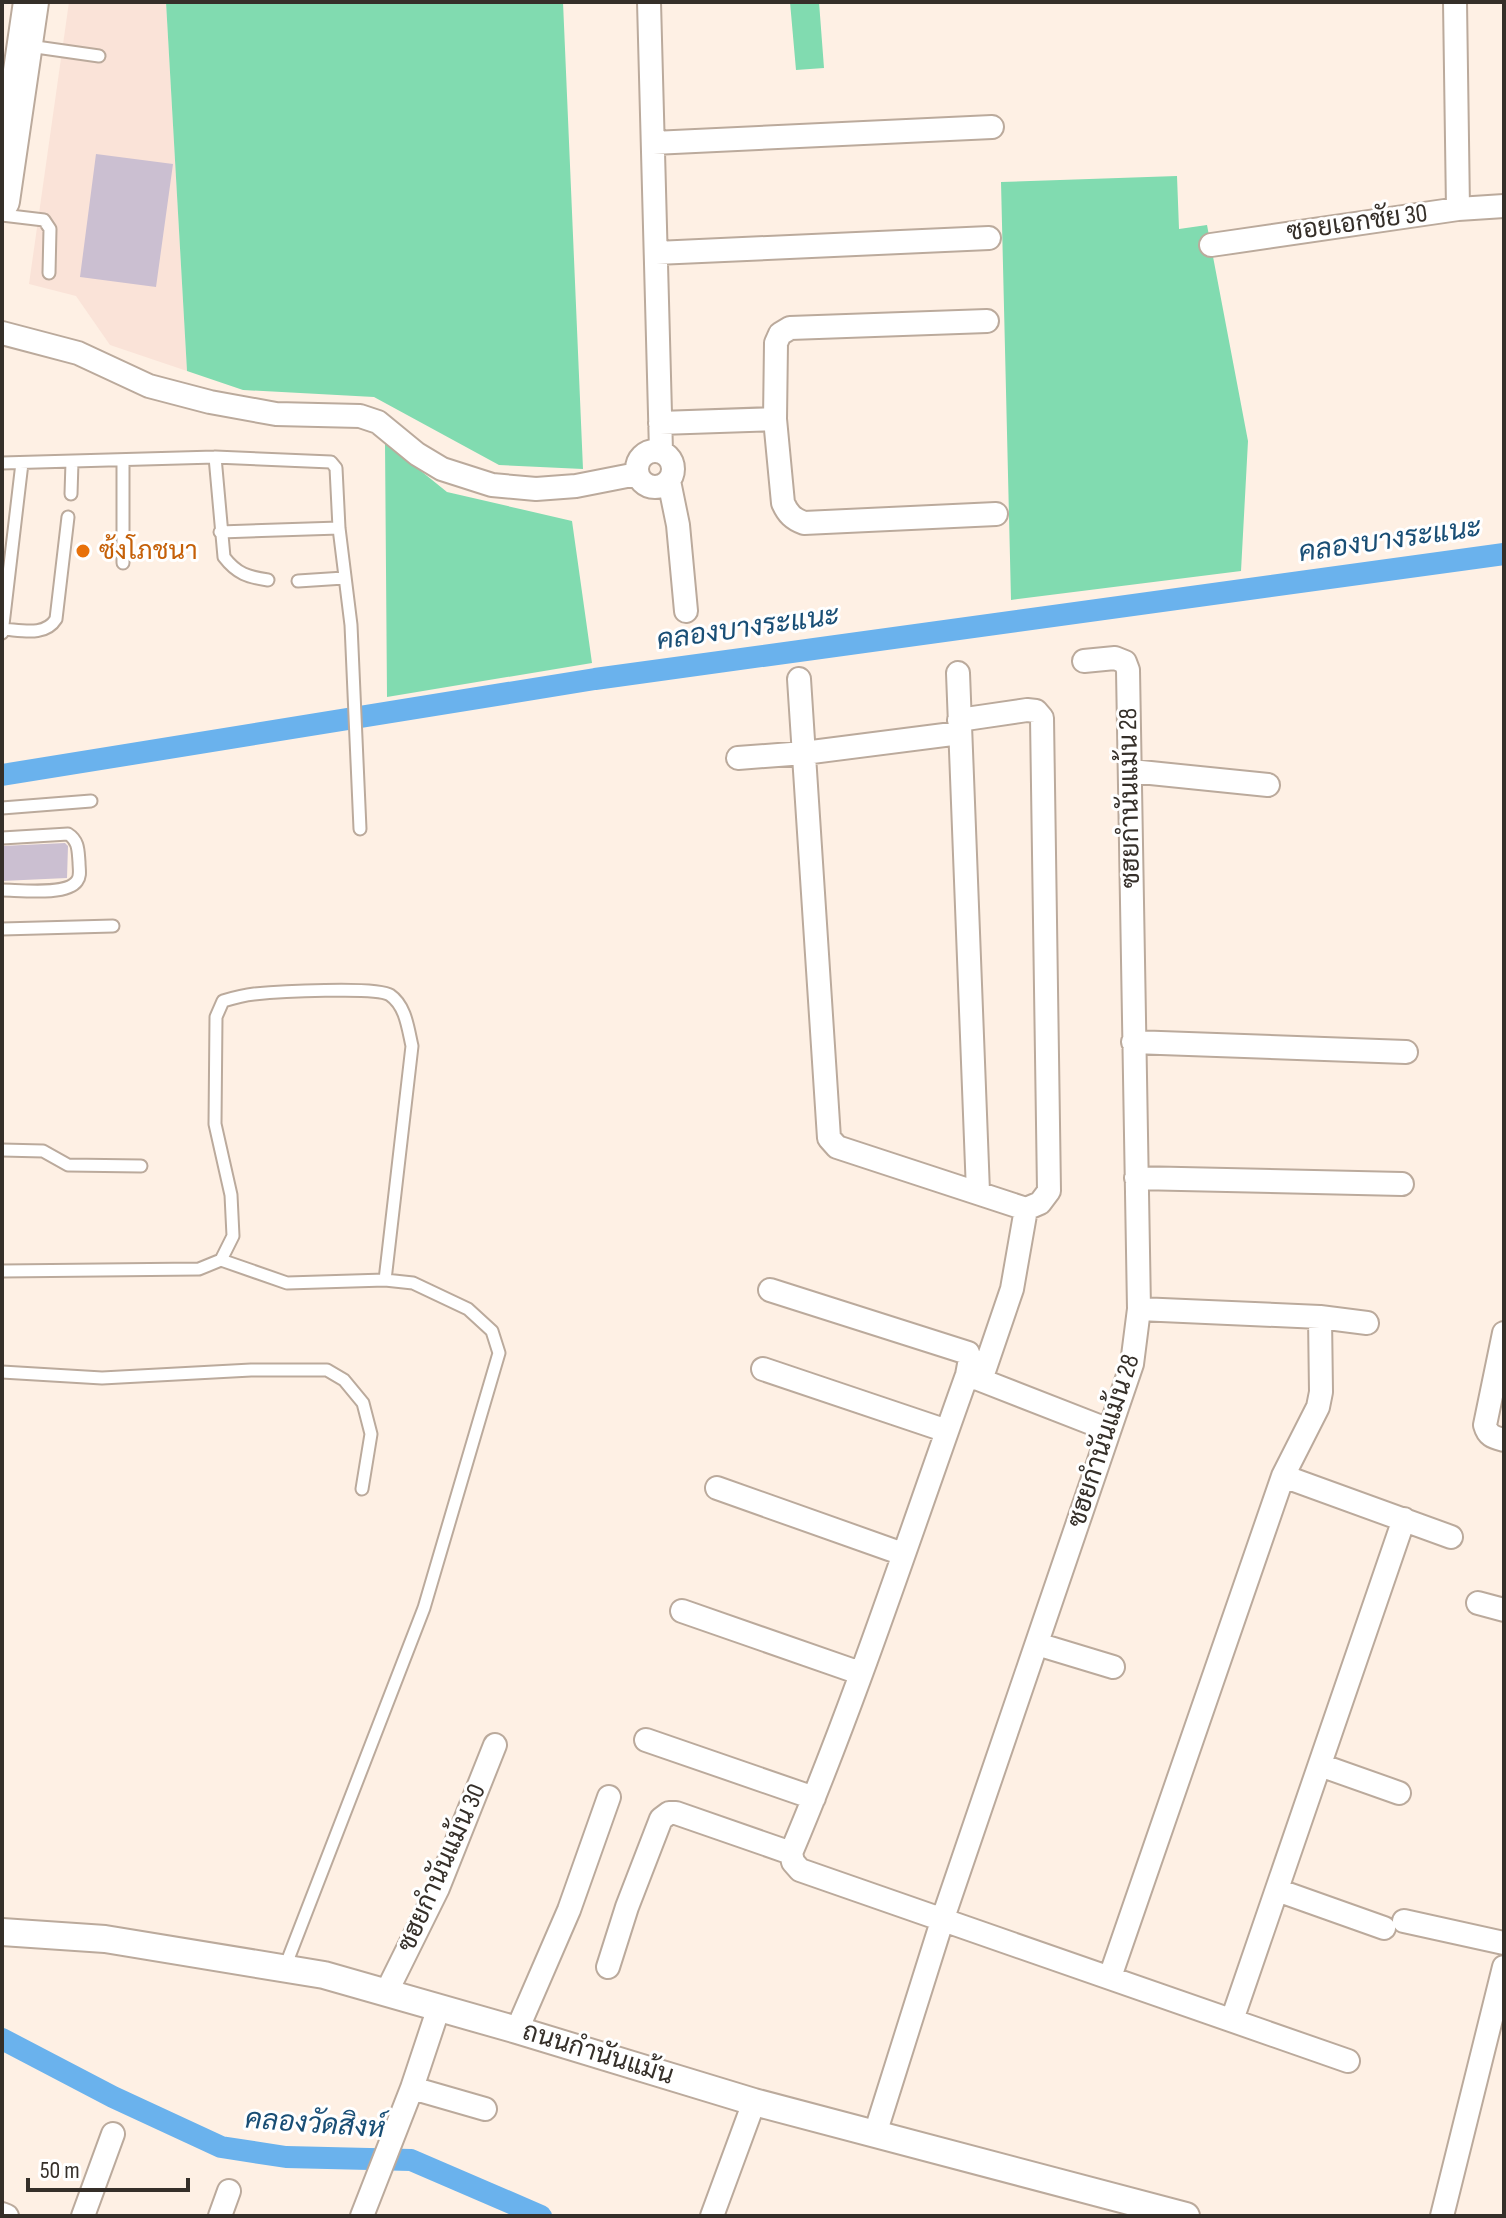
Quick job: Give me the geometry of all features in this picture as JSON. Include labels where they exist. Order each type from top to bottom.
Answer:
[{"type":"main road","points":[[2,201],[31,2]]},
{"type":"street","points":[[649,2],[661,451],[673,470],[669,481],[678,525],[686,611]]},
{"type":"street","points":[[1455,2],[1458,209]]},
{"type":"street","points":[[653,143],[992,127]]},
{"type":"street","name":"ซอยเอกชัย 30","points":[[1211,245],[1458,209],[1504,206]]},
{"type":"street","points":[[656,253],[989,238]]},
{"type":"street","points":[[987,321],[790,328],[780,334],[776,343],[775,419],[783,503],[795,520],[804,523],[996,514]]},
{"type":"street","points":[[2,333],[78,353],[115,373],[182,396],[276,414],[360,416],[378,422],[417,454],[442,469],[492,485],[536,489],[576,486],[637,474]]},
{"type":"street","points":[[660,423],[775,419]]},
{"type":"street","points":[[661,451],[649,451],[640,458],[637,474],[643,483],[653,488],[669,481]]},
{"type":"street","name":"ซฮยกำนันแม้น 28","points":[[875,2134],[943,1918],[1132,1364],[1139,1309],[1128,670],[1125,662],[1115,658],[1084,661]]},
{"type":"street","points":[[958,673],[978,1192]]},
{"type":"street","points":[[738,758],[804,753],[959,726],[1027,710],[1036,711],[1042,718],[1049,1191],[1040,1203],[1026,1209],[837,1147],[829,1138],[804,753],[799,679]]},
{"type":"street","points":[[1131,771],[1268,785]]},
{"type":"street","points":[[1133,1042],[1406,1052]]},
{"type":"street","points":[[1136,1178],[1402,1184]]},
{"type":"street","points":[[1026,1209],[1012,1289],[974,1378],[947,1431],[814,1798],[791,1853],[793,1862],[800,1870],[1348,2061]]},
{"type":"street","points":[[770,1290],[968,1353],[974,1378]]},
{"type":"street","points":[[1139,1309],[1320,1317],[1367,1323]]},
{"type":"street","points":[[1110,1977],[1283,1476],[1318,1407],[1321,1392],[1320,1317]]},
{"type":"street","points":[[1504,1333],[1485,1425],[1487,1433],[1504,1440]]},
{"type":"street","points":[[763,1369],[947,1431]]},
{"type":"street","points":[[974,1378],[1109,1430]]},
{"type":"street","points":[[1283,1476],[1451,1537]]},
{"type":"street","points":[[717,1488],[903,1554]]},
{"type":"street","points":[[1232,2020],[1404,1519]]},
{"type":"street","points":[[1478,1603],[1504,1610]]},
{"type":"street","points":[[682,1611],[860,1673]]},
{"type":"street","points":[[1037,1644],[1113,1667]]},
{"type":"street","points":[[646,1740],[814,1798]]},
{"type":"street","name":"ซฮยกำนันแม้น 30","points":[[387,1991],[438,1888],[495,1745]]},
{"type":"street","points":[[1320,1765],[1399,1793]]},
{"type":"street","points":[[517,2030],[569,1910],[609,1797]]},
{"type":"street","points":[[608,1967],[661,1819],[669,1813],[791,1853]]},
{"type":"street","points":[[1277,1890],[1394,1925],[1504,1943]]},
{"type":"street","name":"ถนนกำนันแม้น","points":[[2,1932],[105,1939],[324,1975],[387,1991],[754,2102],[1186,2216]]},
{"type":"street","points":[[1442,2216],[1504,1967]]},
{"type":"street","points":[[362,2216],[412,2088],[439,2007]]},
{"type":"street","points":[[412,2088],[485,2109]]},
{"type":"street","points":[[714,2209],[754,2102]]},
{"type":"street","points":[[83,2216],[113,2134]]},
{"type":"street","points":[[220,2216],[229,2191]]},
{"type":"lane","points":[[25,46],[99,56]]},
{"type":"lane","points":[[2,215],[44,220],[50,229],[49,273]]},
{"type":"lane","points":[[215,457],[224,557],[233,569],[247,577],[268,580]]},
{"type":"lane","points":[[2,463],[215,457],[331,462],[336,468],[339,528],[351,625],[360,829]]},
{"type":"lane","points":[[123,460],[123,563]]},
{"type":"lane","points":[[71,494],[72,462]]},
{"type":"lane","points":[[22,463],[2,631],[37,631],[52,625],[56,619],[68,517]]},
{"type":"lane","points":[[220,532],[339,528]]},
{"type":"lane","points":[[298,581],[344,578]]},
{"type":"lane","points":[[2,808],[91,801]]},
{"type":"lane","points":[[2,838],[68,834],[75,838],[80,877],[63,890],[2,890]]},
{"type":"lane","points":[[2,929],[113,926]]},
{"type":"lane","points":[[2,1271],[199,1269],[221,1260],[233,1236],[231,1195],[215,1124],[216,1017],[223,1001],[251,994],[352,991],[387,992],[397,1002],[407,1021],[412,1046],[385,1280]]},
{"type":"lane","points":[[2,1150],[43,1151],[68,1165],[141,1166]]},
{"type":"lane","points":[[221,1260],[287,1283],[385,1280],[413,1283],[468,1309],[492,1331],[499,1353],[424,1608],[284,1969]]},
{"type":"lane","points":[[2,1372],[102,1378],[251,1370],[327,1370],[344,1380],[363,1403],[371,1434],[362,1489]]},
{"type":"shaded area","points":[[69,2],[166,2],[187,371],[110,345],[76,296],[29,284]]},
{"type":"green space","points":[[166,2],[563,2],[583,469],[499,465],[374,397],[243,390],[187,371]]},
{"type":"green space","points":[[790,2],[819,2],[824,68],[796,70]]},
{"type":"green space","points":[[1177,176],[1179,229],[1207,225],[1248,441],[1241,571],[1011,600],[1001,182]]},
{"type":"green space","points":[[385,442],[447,492],[572,521],[592,663],[387,697]]},
{"type":"building","points":[[96,154],[173,164],[156,287],[80,277]]},
{"type":"building","points":[[65,843],[68,846],[67,878],[2,881],[2,846]]},
{"type":"waterway","name":"คลองบางระแนะ","points":[[2,775],[595,679],[1504,554]]},
{"type":"waterway","name":"คลองวัดสิงห์","points":[[2,2039],[113,2097],[221,2147],[286,2157],[411,2160],[541,2216]]},
{"type":"place","name":"ซ้งโภชนา","points":[[83,551]]}]
